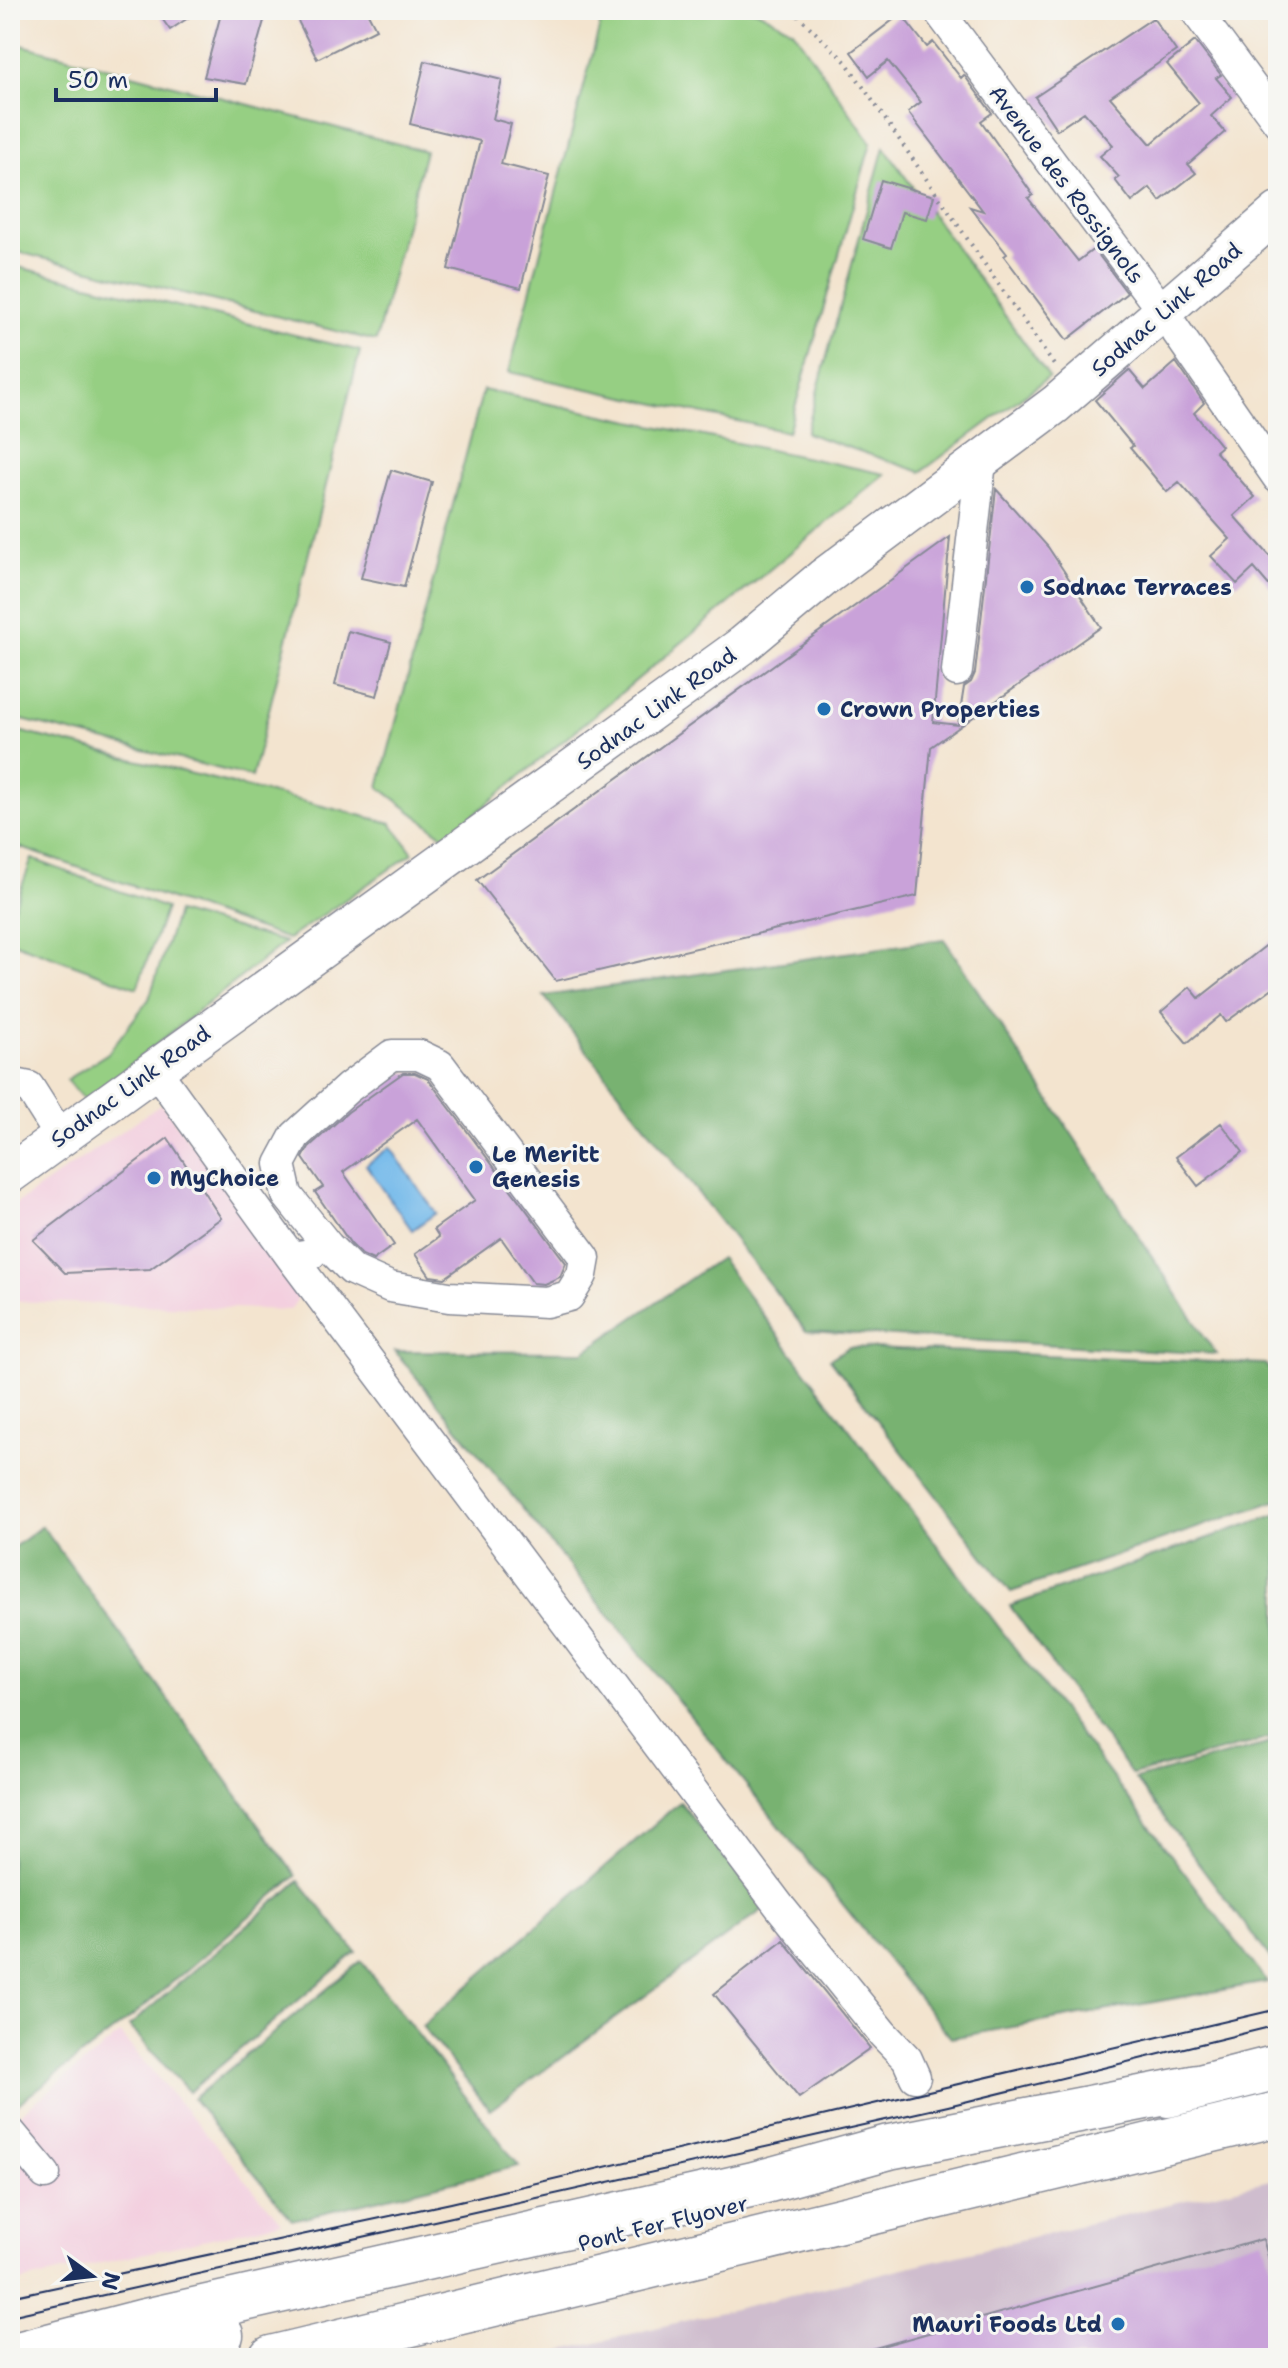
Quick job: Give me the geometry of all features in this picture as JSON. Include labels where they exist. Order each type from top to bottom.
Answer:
[{"type":"highway","points":[[10,2356],[141,2322],[754,2184],[889,2147],[1197,2087],[1278,2067]]},
{"type":"highway","name":"Pont Fer Flyover","points":[[128,2358],[1197,2087]]},
{"type":"highway","points":[[366,2358],[879,2232],[1214,2129],[1278,2114]]},
{"type":"highway","name":"Pont Fer Flyover","points":[[271,2358],[1214,2129]]},
{"type":"main road","name":"Sodnac Link Road","points":[[10,1174],[743,645],[823,578],[981,462],[1071,391],[1278,212]]},
{"type":"street","name":"Avenue des Rossignols","points":[[938,10],[1163,312],[1278,478]]},
{"type":"street","points":[[1195,10],[1278,122]]},
{"type":"street","points":[[957,671],[981,462]]},
{"type":"street","points":[[392,1055],[419,1055],[440,1065],[585,1258],[582,1275],[569,1296],[546,1302],[449,1297],[390,1287],[352,1270],[328,1246],[287,1195],[280,1164],[295,1136],[348,1088],[392,1055]]},
{"type":"street","points":[[155,1069],[291,1257],[780,1907],[907,2059],[915,2077]]},
{"type":"street","points":[[10,1083],[29,1087],[60,1136]]},
{"type":"street","points":[[291,1257],[306,1256],[328,1246]]},
{"type":"street","points":[[10,2132],[45,2174]]},
{"type":"path","points":[[792,10],[846,62],[1071,391]]},
{"type":"shaded area","points":[[161,1104],[285,1267],[298,1288],[297,1300],[290,1310],[10,1301],[10,1208]]},
{"type":"shaded area","points":[[120,2034],[282,2222],[10,2284],[10,2112],[16,2117]]},
{"type":"shaded area","points":[[1278,2178],[1278,2358],[530,2358]]},
{"type":"green space","points":[[604,10],[756,10],[793,30],[871,143],[788,432],[509,372]]},
{"type":"green space","points":[[10,42],[425,151],[376,341],[10,250]]},
{"type":"green space","points":[[884,147],[1049,377],[921,472],[806,433]]},
{"type":"green space","points":[[10,265],[360,351],[252,777],[10,717]]},
{"type":"green space","points":[[483,390],[885,474],[446,838],[379,787]]},
{"type":"green space","points":[[10,729],[391,823],[413,853],[288,939],[10,844]]},
{"type":"green space","points":[[32,859],[166,908],[137,988],[10,941],[10,918]]},
{"type":"green space","points":[[177,912],[285,942],[85,1101],[66,1080],[108,1053],[149,999]]},
{"type":"green space","points":[[944,939],[1216,1354],[806,1331],[544,996]]},
{"type":"green space","points":[[720,1258],[1267,1982],[951,2038],[395,1351],[584,1352]]},
{"type":"green space","points":[[849,1347],[1265,1364],[1278,1381],[1278,1500],[1011,1592],[830,1359]]},
{"type":"green space","points":[[1278,1514],[1278,1736],[1132,1775],[1010,1606]]},
{"type":"green space","points":[[42,1526],[296,1876],[140,2010],[14,2107],[10,2103],[10,1550]]},
{"type":"green space","points":[[1278,1741],[1278,1968],[1135,1779]]},
{"type":"green space","points":[[680,1802],[765,1908],[490,2110],[422,2026]]},
{"type":"green space","points":[[299,1881],[356,1952],[189,2092],[129,2026]]},
{"type":"green space","points":[[361,1961],[519,2166],[292,2220],[193,2099]]},
{"type":"water","points":[[390,1147],[436,1213],[412,1230],[366,1165]]},
{"type":"building","points":[[156,10],[200,10],[170,30]]},
{"type":"building","points":[[222,10],[267,10],[246,84],[204,77]]},
{"type":"building","points":[[305,10],[366,10],[376,29],[317,59],[295,15]]},
{"type":"building","points":[[901,14],[927,47],[933,42],[961,78],[964,75],[992,113],[981,121],[1033,195],[1028,198],[1078,261],[1094,249],[1127,293],[1067,340],[970,207],[983,211],[908,112],[921,102],[888,61],[869,76],[851,52]]},
{"type":"building","points":[[1153,18],[1176,51],[1110,97],[1151,144],[1199,103],[1167,64],[1195,41],[1221,75],[1216,78],[1232,97],[1211,116],[1225,132],[1188,164],[1196,173],[1160,201],[1150,188],[1132,202],[1115,180],[1119,177],[1100,156],[1113,145],[1084,112],[1057,130],[1035,97]]},
{"type":"building","points":[[425,61],[502,80],[493,119],[511,124],[501,164],[549,176],[521,288],[448,269],[480,141],[410,124]]},
{"type":"building","points":[[881,180],[934,196],[927,219],[902,212],[891,248],[863,239]]},
{"type":"building","points":[[1176,362],[1204,403],[1194,413],[1221,446],[1215,451],[1255,497],[1234,516],[1278,565],[1278,596],[1254,568],[1237,584],[1211,556],[1230,539],[1179,482],[1167,492],[1095,400],[1129,370],[1145,389]]},
{"type":"building","points":[[391,470],[432,482],[404,587],[361,578]]},
{"type":"building","name":"Crown Properties","points":[[996,489],[1048,547],[1101,627],[931,747],[917,896],[556,981],[477,880],[950,537],[933,722],[958,725],[964,687],[971,682],[975,673]]},
{"type":"building","points":[[348,631],[391,642],[377,696],[335,685]]},
{"type":"building","points":[[1278,936],[1278,984],[1226,1022],[1221,1015],[1187,1043],[1161,1012],[1190,987],[1199,998]]},
{"type":"building","name":"Le Meritt Genesis","points":[[403,1073],[415,1073],[428,1079],[566,1263],[560,1277],[544,1284],[533,1283],[501,1238],[445,1278],[430,1276],[415,1254],[439,1237],[434,1229],[475,1200],[417,1119],[343,1172],[394,1245],[373,1260],[362,1255],[351,1244],[315,1192],[323,1187],[303,1158],[309,1147],[348,1112]]},
{"type":"building","points":[[1221,1123],[1243,1152],[1198,1186],[1176,1157]]},
{"type":"building","name":"MyChoice","points":[[168,1138],[221,1218],[150,1269],[65,1273],[33,1240]]},
{"type":"building","points":[[783,1940],[870,2048],[799,2098],[714,1994]]},
{"type":"building","name":"Mauri Foods Ltd","points":[[1263,2239],[1278,2291],[1278,2358],[857,2358],[857,2353]]},
{"type":"tram line","points":[[10,2297],[451,2203],[1278,2009]]},
{"type":"tram line","points":[[10,2316],[948,2106],[1278,2025]]},
{"type":"place","name":"Sodnac Terraces","points":[[1027,587]]},
{"type":"place","name":"Crown Properties","points":[[824,709]]},
{"type":"place","name":"Le Meritt Genesis","points":[[476,1167]]},
{"type":"place","name":"MyChoice","points":[[154,1178]]},
{"type":"place","name":"Mauri Foods Ltd","points":[[1118,2324]]}]
